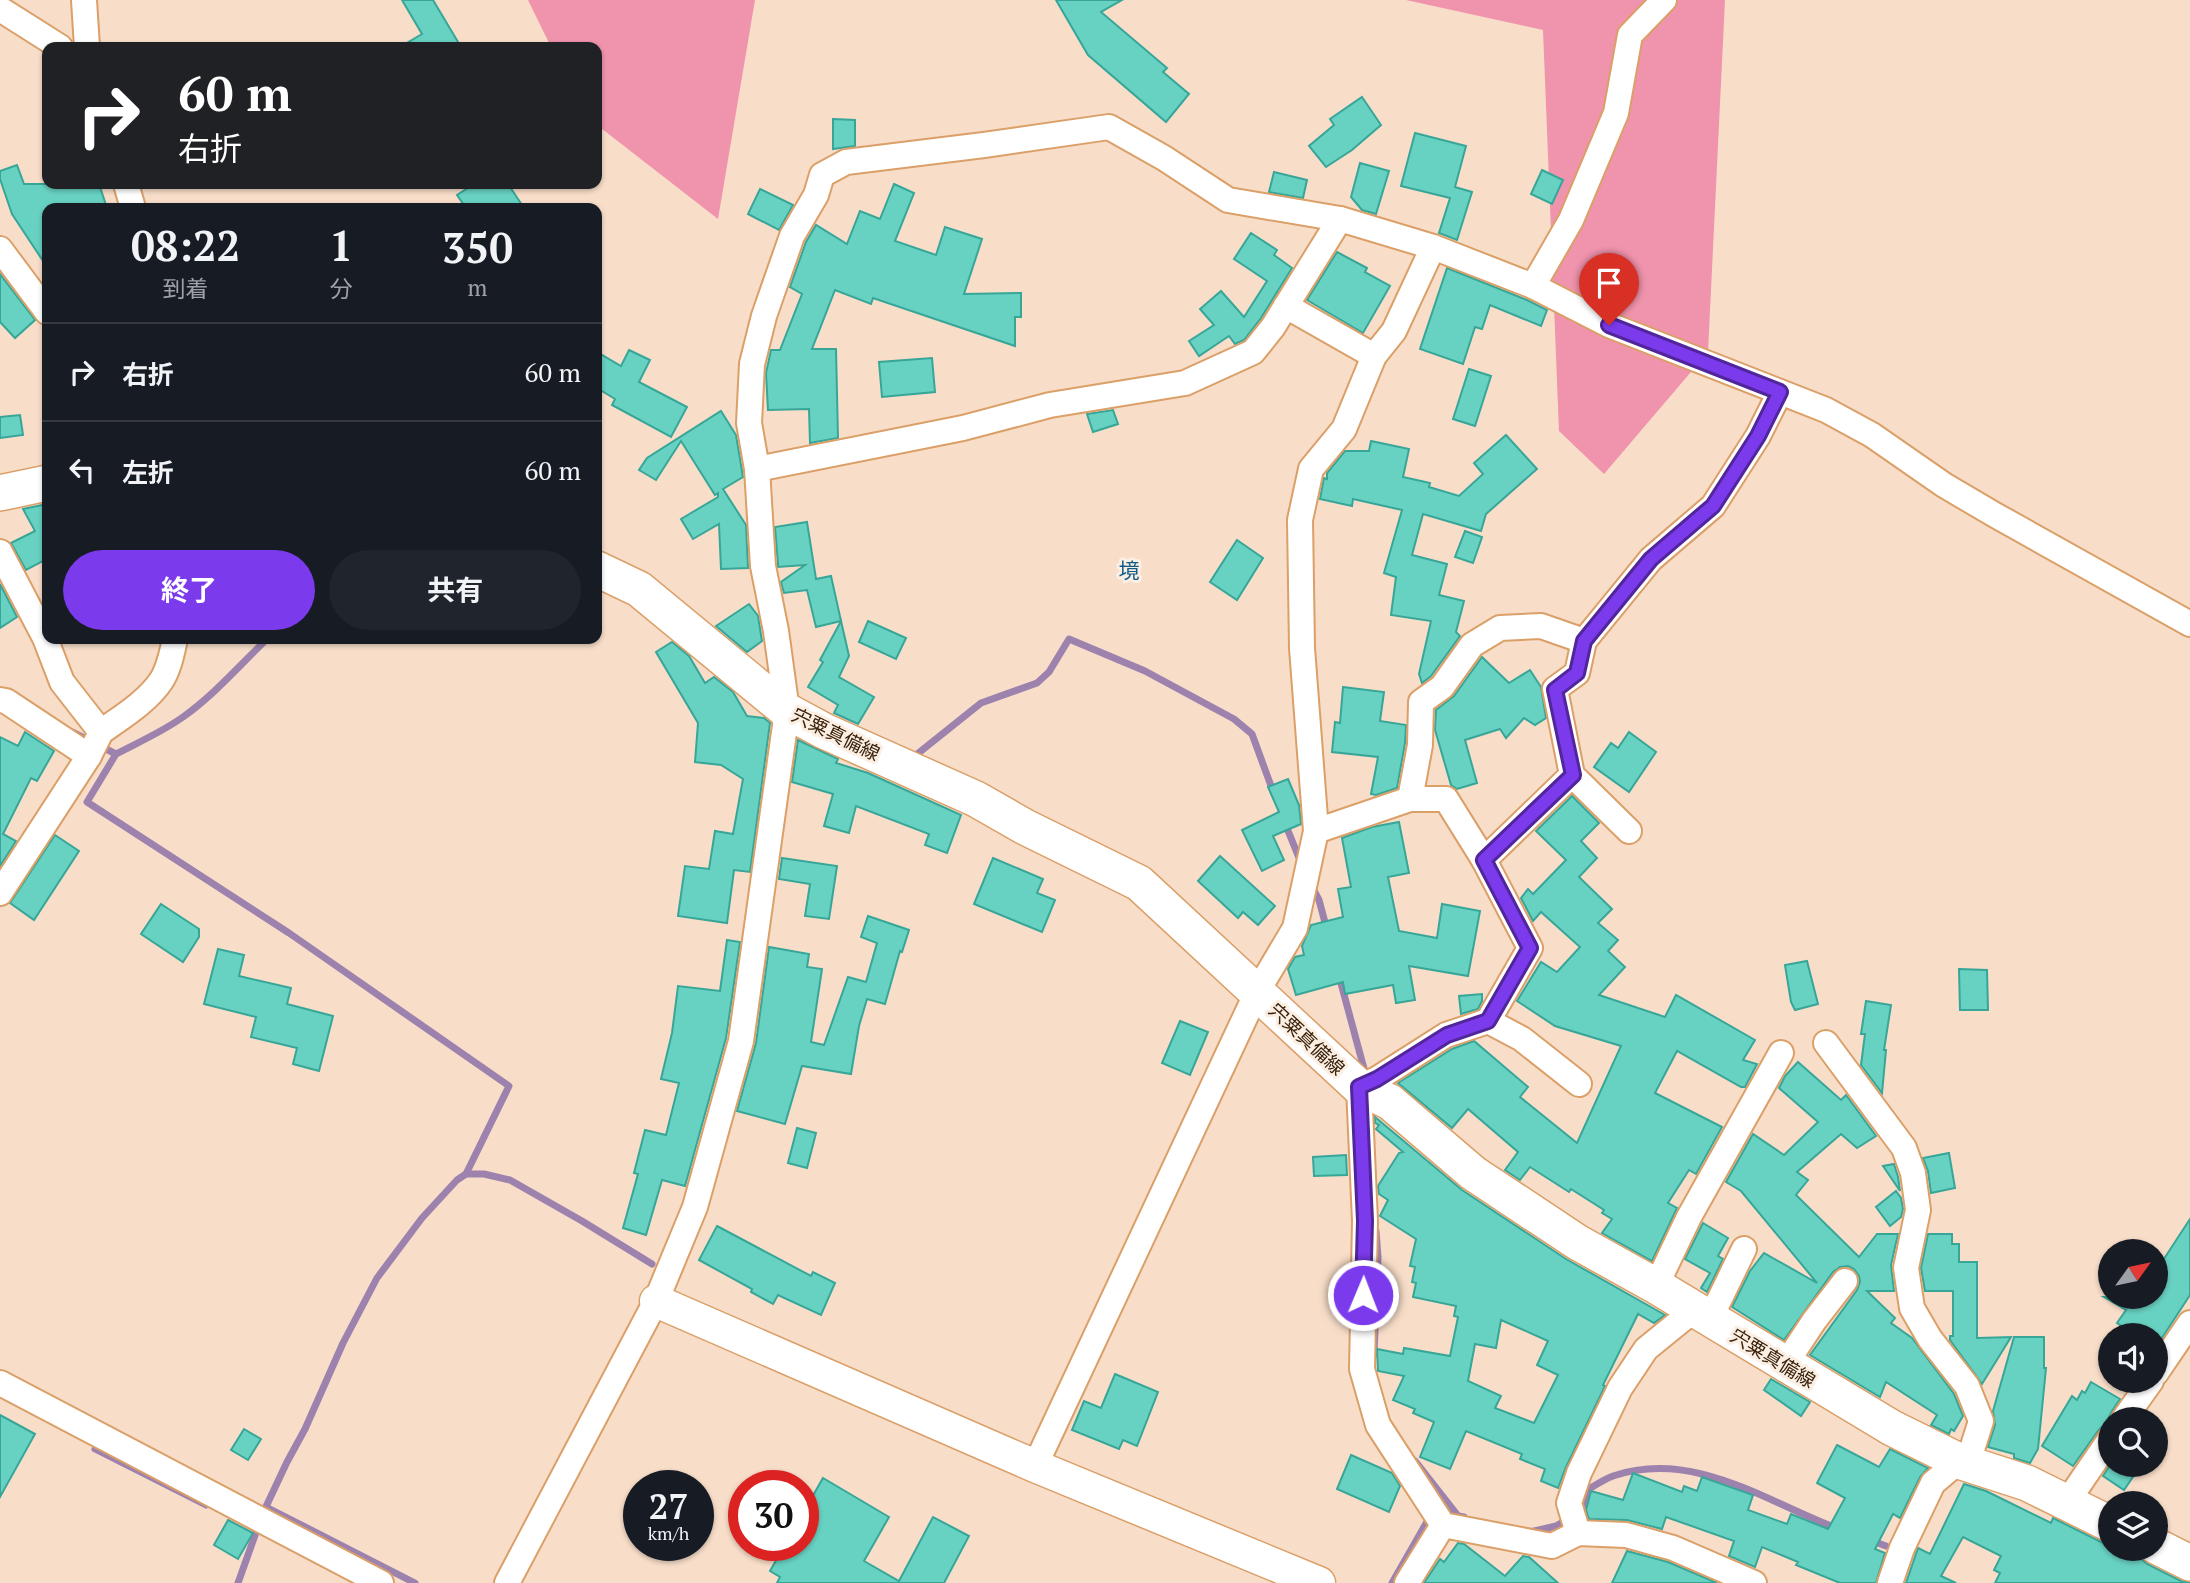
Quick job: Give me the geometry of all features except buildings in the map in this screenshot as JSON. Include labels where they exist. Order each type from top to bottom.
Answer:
[{"type":"main road","points":[[0,493],[42,484]]},
{"type":"main road","name":"宍粟真備線","points":[[602,571],[639,589],[787,711],[824,731],[976,799],[1025,828],[1139,883],[1359,1087],[1390,1102],[1473,1173],[1577,1242],[1656,1286],[1892,1428],[1964,1461],[2027,1483],[2098,1518]]},
{"type":"main road","points":[[2168,1552],[2190,1563]]},
{"type":"street","points":[[84,0],[87,42]]},
{"type":"street","points":[[1533,286],[1571,220],[1616,113],[1630,35],[1664,0]]},
{"type":"street","points":[[0,9],[52,42]]},
{"type":"street","points":[[507,1583],[656,1301],[695,1207],[741,1041],[787,711],[776,631],[763,566],[757,469],[749,423],[752,364],[764,316],[792,236],[816,195],[822,175],[846,162],[1109,127],[1164,158],[1228,200],[1340,219],[1433,247],[1533,286],[1609,325],[1825,410],[1872,435],[1944,485],[1995,515],[2190,624]]},
{"type":"street","points":[[757,469],[950,431],[1050,405],[1185,383],[1253,352],[1273,327],[1340,219]]},
{"type":"street","points":[[1035,1466],[1257,992],[1295,928],[1316,831],[1302,648],[1300,520],[1311,469],[1344,429],[1374,356],[1394,331],[1433,247]]},
{"type":"street","points":[[0,249],[42,305]]},
{"type":"street","points":[[1286,306],[1374,356]]},
{"type":"street","points":[[1629,831],[1573,775],[1555,690],[1577,673],[1584,641],[1651,559],[1713,506],[1758,436],[1780,392]]},
{"type":"street","points":[[0,552],[42,632]]},
{"type":"street","points":[[1410,799],[1420,745],[1421,702],[1442,687],[1472,645],[1500,628],[1541,626],[1584,641]]},
{"type":"street","points":[[47,644],[62,682],[101,732]]},
{"type":"street","points":[[0,893],[89,756],[101,732],[146,697],[160,682],[174,644]]},
{"type":"street","points":[[0,700],[6,701],[89,756]]},
{"type":"street","points":[[1484,860],[1573,775]]},
{"type":"street","points":[[1316,831],[1410,799],[1446,799],[1484,860],[1530,948],[1488,1021],[1447,1035],[1377,1079],[1359,1087],[1365,1221],[1362,1369],[1378,1424],[1443,1525],[1552,1546],[1578,1533],[1626,1535],[1673,1548],[1754,1583]]},
{"type":"street","points":[[1488,1021],[1522,1039],[1579,1084]]},
{"type":"street","points":[[1826,1042],[1904,1148],[1913,1173],[1918,1210],[1906,1268],[1912,1308],[1930,1339],[1967,1386],[1981,1421],[1964,1461],[1933,1483],[1902,1548],[1890,1583]]},
{"type":"street","points":[[1656,1286],[1689,1217],[1781,1053]]},
{"type":"street","points":[[1578,1533],[1569,1503],[1579,1473],[1620,1388],[1646,1349],[1702,1315],[1744,1249]]},
{"type":"street","points":[[1785,1365],[1844,1281]]},
{"type":"street","points":[[656,1301],[1035,1466],[1319,1583]]},
{"type":"street","points":[[2168,1355],[2190,1323]]},
{"type":"street","points":[[0,1383],[381,1583]]},
{"type":"street","points":[[2067,1502],[2098,1457]]},
{"type":"street","points":[[1408,1583],[1443,1525]]},
{"type":"shaded area","points":[[528,0],[755,0],[718,219],[602,129],[602,42],[549,42]]},
{"type":"shaded area","points":[[1406,0],[1725,0],[1708,352],[1604,474],[1559,431],[1543,30]]},
{"type":"waterway","points":[[911,759],[981,703],[1037,683],[1049,672],[1069,639],[1145,671],[1234,719],[1252,734],[1274,794]]},
{"type":"waterway","points":[[72,732],[116,754],[183,717],[216,690],[262,644]]},
{"type":"waterway","points":[[116,754],[87,802],[289,933],[509,1086],[466,1174]]},
{"type":"waterway","points":[[1284,821],[1302,865]]},
{"type":"waterway","points":[[1311,885],[1319,900],[1327,930]]},
{"type":"waterway","points":[[1339,976],[1366,1076]]},
{"type":"waterway","points":[[238,1583],[263,1513],[305,1429],[343,1343],[377,1278],[422,1218],[457,1180],[466,1174],[484,1174],[510,1180],[652,1264]]},
{"type":"waterway","points":[[1374,1355],[1378,1257],[1376,1231]]},
{"type":"waterway","points":[[95,1449],[206,1505]]},
{"type":"waterway","points":[[1415,1461],[1458,1516],[1464,1517]]},
{"type":"waterway","points":[[1578,1513],[1589,1489],[1613,1476],[1643,1469],[1672,1469],[1700,1473],[1728,1482],[1836,1528]]},
{"type":"waterway","points":[[266,1507],[415,1583]]},
{"type":"waterway","points":[[1530,1532],[1556,1526],[1568,1519]]},
{"type":"waterway","points":[[1392,1583],[1428,1520]]},
{"type":"waterway","points":[[1870,1540],[1886,1546]]},
{"type":"district","name":"境","points":[[1129,571]]},
{"type":"route","points":[[1363,1295],[1365,1221],[1359,1087],[1377,1079],[1447,1035],[1488,1021],[1530,948],[1484,860],[1573,775],[1555,690],[1577,673],[1584,641],[1651,559],[1713,506],[1758,436],[1780,392],[1609,325]]}]
